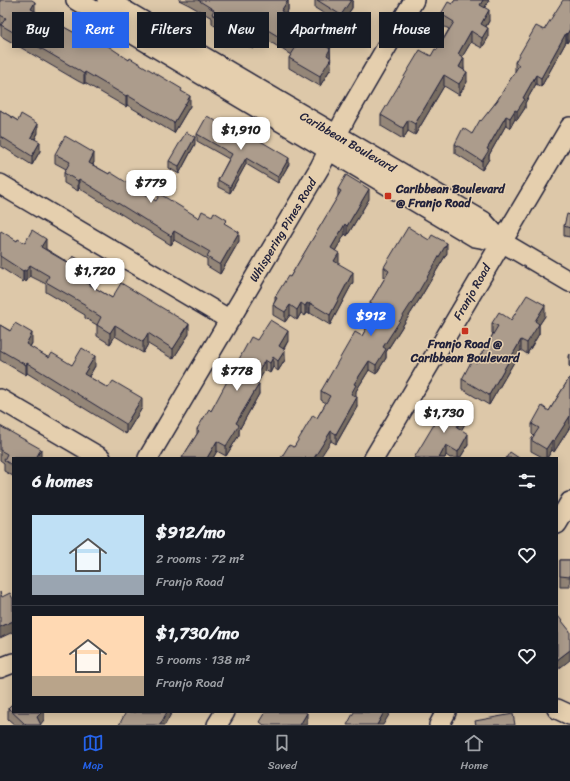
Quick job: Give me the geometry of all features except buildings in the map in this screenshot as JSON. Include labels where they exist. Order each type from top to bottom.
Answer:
[{"type":"street","name":"Caribbean Boulevard","points":[[76,0],[333,142]]},
{"type":"street","name":"Caribbean Boulevard","points":[[107,0],[333,142],[475,236],[502,242],[570,282]]},
{"type":"street","name":"Whispering Pines Road","points":[[149,457],[230,320],[414,0]]},
{"type":"street","name":"Franjo Road","points":[[375,457],[570,127]]},
{"type":"street","points":[[0,184],[230,320]]},
{"type":"street","points":[[0,398],[99,457]]},
{"type":"street","points":[[558,522],[569,505]]},
{"type":"street","points":[[0,668],[12,663]]},
{"type":"street","points":[[558,709],[570,715]]},
{"type":"street","points":[[217,725],[224,713]]},
{"type":"street","points":[[439,725],[445,713]]},
{"type":"place","name":"Caribbean Boulevard @ Franjo Road","points":[[388,196]]},
{"type":"place","name":"Franjo Road @ Caribbean Boulevard","points":[[465,331]]}]
